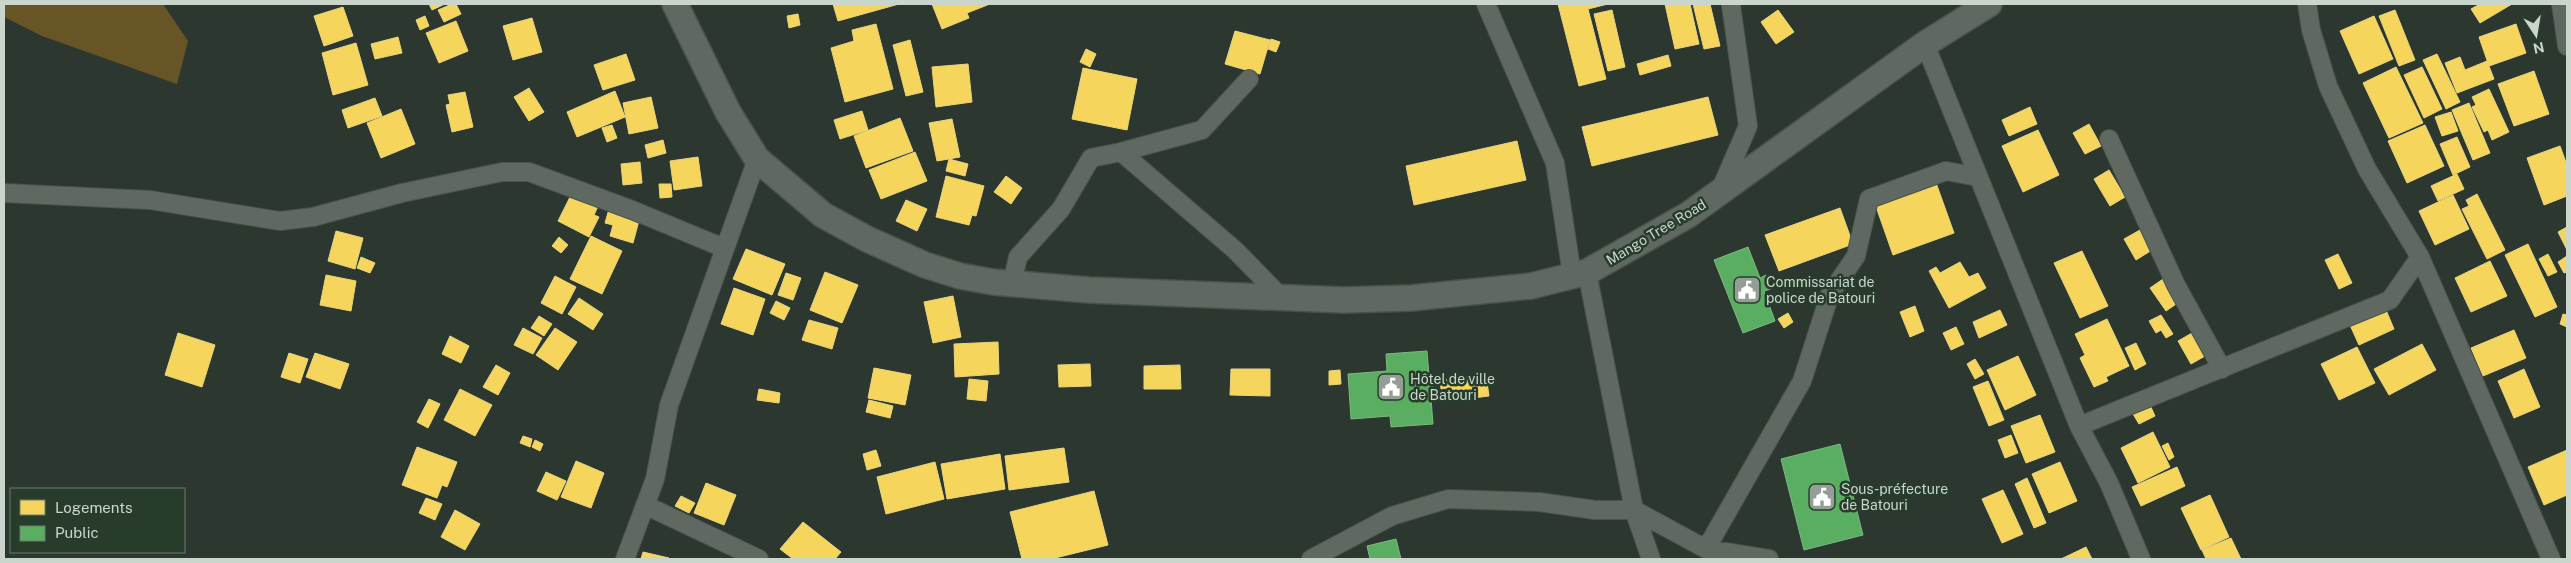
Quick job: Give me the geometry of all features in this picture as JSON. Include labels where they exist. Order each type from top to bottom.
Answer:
[{"type":"main road","name":"Mango Tree Road","points":[[676,4],[728,112],[757,158],[823,215],[867,239],[925,265],[960,276],[1089,290],[1344,300],[1411,298],[1531,286],[1580,274],[1688,215],[1925,44],[1989,4]]},
{"type":"street","points":[[1486,4],[1555,163],[1634,510],[1651,559]]},
{"type":"street","points":[[2307,4],[2311,30],[2328,86],[2367,169],[2420,257],[2551,559]]},
{"type":"street","points":[[2560,4],[2567,46]]},
{"type":"street","points":[[1718,193],[1748,126],[1730,5]]},
{"type":"street","points":[[1925,44],[2079,426],[2109,483],[2141,559]]},
{"type":"street","points":[[1012,283],[1018,258],[1061,209],[1091,158],[1121,152],[1202,130],[1249,79]]},
{"type":"street","points":[[2109,139],[2176,286],[2222,369]]},
{"type":"street","points":[[1121,152],[1235,250],[1281,297]]},
{"type":"street","points":[[624,559],[655,479],[669,404],[757,158]]},
{"type":"street","points":[[4,193],[150,200],[280,221],[313,217],[452,182],[515,171],[529,172],[550,178],[724,248]]},
{"type":"street","points":[[1706,550],[1802,381],[1830,294],[1856,256],[1869,199],[1946,172],[1978,177]]},
{"type":"street","points":[[2079,426],[2390,300],[2420,257]]},
{"type":"street","points":[[1310,559],[1392,516],[1448,499],[1539,502],[1595,510],[1634,510],[1706,550],[1769,559]]},
{"type":"street","points":[[646,505],[758,559]]},
{"type":"shaded area","points":[[4,4],[163,4],[188,41],[177,84],[42,36],[4,17]]},
{"type":"building: Logements","points":[[429,4],[445,4],[432,10]]},
{"type":"building: Logements","points":[[456,4],[461,14],[444,22],[438,10]]},
{"type":"building: Logements","points":[[833,4],[899,4],[838,21]]},
{"type":"building: Logements","points":[[932,4],[990,4],[967,13],[969,18],[942,29]]},
{"type":"building: Logements","points":[[1558,4],[1608,4],[1588,9],[1606,79],[1579,86]]},
{"type":"building: Logements","points":[[1665,4],[1690,4],[1699,44],[1675,49]]},
{"type":"building: Logements","points":[[1693,4],[1710,4],[1720,46],[1704,49]]},
{"type":"building: Logements","points":[[2480,4],[2512,4],[2480,23],[2471,9]]},
{"type":"building: Logements","points":[[343,7],[353,36],[324,46],[314,16]]},
{"type":"building: Logements","points":[[1612,10],[1625,67],[1608,71],[1594,14]]},
{"type":"building: Logements","points":[[1778,10],[1794,32],[1776,44],[1761,22]]},
{"type":"building: Logements","points":[[2395,10],[2415,60],[2399,66],[2379,16]]},
{"type":"building: Logements","points":[[798,14],[800,25],[789,28],[787,16]]},
{"type":"building: Logements","points":[[425,16],[429,26],[420,30],[416,20]]},
{"type":"building: Logements","points":[[2374,16],[2393,59],[2359,74],[2340,31]]},
{"type":"building: Logements","points":[[532,18],[542,52],[513,60],[503,26]]},
{"type":"building: Logements","points":[[456,21],[468,51],[439,63],[426,33]]},
{"type":"building: Logements","points":[[876,24],[893,89],[845,102],[831,48],[854,41],[852,30]]},
{"type":"building: Logements","points":[[2516,24],[2526,53],[2489,66],[2479,37]]},
{"type":"building: Logements","points":[[1235,31],[1270,40],[1260,74],[1225,64]]},
{"type":"building: Logements","points":[[398,37],[402,53],[375,59],[371,44]]},
{"type":"building: Logements","points":[[1271,39],[1280,42],[1276,52],[1268,49]]},
{"type":"building: Logements","points":[[910,40],[923,92],[906,96],[893,45]]},
{"type":"building: Logements","points":[[356,43],[368,85],[333,95],[322,53]]},
{"type":"building: Logements","points":[[1086,49],[1096,54],[1090,67],[1080,62]]},
{"type":"building: Logements","points":[[626,54],[635,80],[603,90],[594,65]]},
{"type":"building: Logements","points":[[2437,54],[2460,102],[2446,109],[2423,60]]},
{"type":"building: Logements","points":[[1668,55],[1671,66],[1640,75],[1637,64]]},
{"type":"building: Logements","points":[[2460,57],[2465,70],[2487,61],[2494,79],[2457,93],[2445,63]]},
{"type":"building: Logements","points":[[968,64],[972,102],[936,107],[932,67]]},
{"type":"building: Logements","points":[[2396,67],[2423,123],[2389,138],[2363,83]]},
{"type":"building: Logements","points":[[2422,67],[2442,109],[2424,118],[2404,75]]},
{"type":"building: Logements","points":[[1083,68],[1137,79],[1127,130],[1072,119]]},
{"type":"building: Logements","points":[[2534,71],[2549,114],[2514,126],[2498,84]]},
{"type":"building: Logements","points":[[529,88],[544,112],[529,121],[514,97]]},
{"type":"building: Logements","points":[[2489,89],[2509,132],[2492,140],[2488,130],[2484,132],[2472,107],[2476,105],[2472,97]]},
{"type":"building: Logements","points":[[615,91],[625,117],[577,137],[567,112]]},
{"type":"building: Logements","points":[[465,92],[473,127],[452,132],[446,105],[450,104],[448,95]]},
{"type":"building: Logements","points":[[651,97],[658,128],[629,134],[623,103]]},
{"type":"building: Logements","points":[[1708,97],[1718,135],[1592,166],[1582,127]]},
{"type":"building: Logements","points":[[375,98],[382,116],[348,128],[342,110]]},
{"type":"building: Logements","points":[[2469,103],[2490,153],[2473,160],[2452,110]]},
{"type":"building: Logements","points":[[2030,107],[2037,124],[2009,136],[2002,120]]},
{"type":"building: Logements","points":[[401,109],[415,144],[381,158],[367,123]]},
{"type":"building: Logements","points":[[862,111],[868,130],[840,139],[834,120]]},
{"type":"building: Logements","points":[[2451,112],[2458,131],[2442,136],[2435,117]]},
{"type":"building: Logements","points":[[900,118],[913,151],[866,168],[854,136]]},
{"type":"building: Logements","points":[[952,119],[960,157],[937,161],[929,123]]},
{"type":"building: Logements","points":[[2089,124],[2101,146],[2085,154],[2073,133]]},
{"type":"building: Logements","points":[[612,125],[617,138],[607,142],[602,128]]},
{"type":"building: Logements","points":[[2425,125],[2444,166],[2407,183],[2388,141]]},
{"type":"building: Logements","points":[[2038,130],[2059,175],[2023,192],[2002,146]]},
{"type":"building: Logements","points":[[2457,137],[2470,167],[2453,175],[2440,144]]},
{"type":"building: Logements","points":[[663,140],[666,153],[648,158],[645,145]]},
{"type":"building: Logements","points":[[1517,141],[1526,180],[1414,205],[1406,166]]},
{"type":"building: Logements","points":[[2560,146],[2567,165],[2567,196],[2544,205],[2527,158]]},
{"type":"building: Logements","points":[[915,152],[927,181],[881,199],[869,170]]},
{"type":"building: Logements","points":[[698,157],[702,186],[674,190],[670,161]]},
{"type":"building: Logements","points":[[949,159],[968,164],[965,176],[946,171]]},
{"type":"building: Logements","points":[[640,162],[642,183],[623,185],[621,164]]},
{"type":"building: Logements","points":[[2109,170],[2125,197],[2110,206],[2094,179]]},
{"type":"building: Logements","points":[[2457,174],[2464,189],[2438,201],[2431,186]]},
{"type":"building: Logements","points":[[946,176],[984,186],[976,216],[972,215],[969,225],[936,217]]},
{"type":"building: Logements","points":[[1006,176],[1022,188],[1011,204],[994,192]]},
{"type":"building: Logements","points":[[1935,180],[1954,233],[1893,255],[1874,201]]},
{"type":"building: Logements","points":[[659,184],[671,184],[672,197],[660,198]]},
{"type":"building: Logements","points":[[573,191],[599,204],[594,215],[599,217],[589,237],[558,221]]},
{"type":"building: Logements","points":[[2477,194],[2505,250],[2487,259],[2462,209],[2469,206],[2466,200]]},
{"type":"building: Logements","points":[[2453,195],[2469,229],[2435,245],[2419,211]]},
{"type":"building: Logements","points":[[906,200],[927,209],[917,231],[896,221]]},
{"type":"building: Logements","points":[[1840,208],[1853,244],[1779,271],[1765,235]]},
{"type":"building: Logements","points":[[609,209],[640,217],[633,243],[610,236],[613,225],[605,223]]},
{"type":"building: Logements","points":[[2567,227],[2567,250],[2558,232]]},
{"type":"building: Logements","points":[[2140,230],[2152,250],[2136,260],[2124,239]]},
{"type":"building: Logements","points":[[336,231],[363,238],[355,269],[328,261]]},
{"type":"building: Logements","points":[[591,236],[622,251],[602,294],[570,279]]},
{"type":"building: Logements","points":[[559,237],[568,245],[561,253],[552,246]]},
{"type":"building: Logements","points":[[2528,244],[2557,307],[2535,317],[2505,255]]},
{"type":"building: Logements","points":[[746,249],[785,264],[772,295],[733,279]]},
{"type":"building: Logements","points":[[2082,251],[2108,306],[2080,318],[2054,263]]},
{"type":"building: Logements","points":[[2338,254],[2352,283],[2339,289],[2325,260]]},
{"type":"building: Logements","points":[[2548,254],[2557,272],[2548,276],[2539,259]]},
{"type":"building: Logements","points":[[2567,256],[2567,272],[2564,273],[2558,262]]},
{"type":"building: Logements","points":[[361,257],[375,263],[370,273],[357,268]]},
{"type":"building: Logements","points":[[2490,261],[2507,296],[2471,312],[2455,278]]},
{"type":"building: Logements","points":[[1960,262],[1969,277],[1978,273],[1986,288],[1949,308],[1929,271],[1936,267],[1940,273]]},
{"type":"building: Logements","points":[[825,272],[858,285],[842,323],[810,310]]},
{"type":"building: Logements","points":[[786,273],[801,278],[793,300],[778,295]]},
{"type":"building: Logements","points":[[326,275],[356,281],[351,311],[320,305]]},
{"type":"building: Logements","points":[[555,276],[576,287],[562,314],[541,303]]},
{"type":"building: Logements","points":[[2163,279],[2179,302],[2166,311],[2150,288]]},
{"type":"building: Logements","points":[[734,288],[765,299],[753,335],[721,324]]},
{"type":"building: Logements","points":[[953,296],[961,337],[933,343],[924,302]]},
{"type":"building: Logements","points":[[579,298],[603,314],[593,330],[568,314]]},
{"type":"building: Logements","points":[[2381,298],[2394,329],[2359,345],[2345,314]]},
{"type":"building: Logements","points":[[776,301],[790,308],[784,320],[770,313]]},
{"type":"building: Logements","points":[[1915,306],[1924,331],[1910,337],[1900,312]]},
{"type":"building: Logements","points":[[2000,310],[2007,325],[1979,338],[1973,322]]},
{"type":"building: Logements","points":[[1788,313],[1793,322],[1784,328],[1778,319]]},
{"type":"building: Logements","points":[[2563,314],[2567,315],[2567,327],[2560,324]]},
{"type":"building: Logements","points":[[2161,315],[2173,334],[2166,338],[2161,330],[2156,333],[2149,321]]},
{"type":"building: Logements","points":[[539,316],[552,324],[544,336],[531,328]]},
{"type":"building: Logements","points":[[2107,319],[2129,366],[2106,377],[2108,381],[2094,387],[2080,358],[2085,355],[2075,334]]},
{"type":"building: Logements","points":[[809,320],[838,328],[832,349],[802,340]]},
{"type":"building: Logements","points":[[1956,327],[1964,344],[1951,350],[1943,333]]},
{"type":"building: Logements","points":[[523,328],[542,338],[533,354],[514,345]]},
{"type":"building: Logements","points":[[555,328],[577,342],[558,370],[536,355]]},
{"type":"building: Logements","points":[[2514,330],[2526,358],[2483,376],[2471,348]]},
{"type":"building: Logements","points":[[178,333],[215,345],[202,387],[165,375]]},
{"type":"building: Logements","points":[[2192,333],[2205,356],[2191,364],[2178,341]]},
{"type":"building: Logements","points":[[450,336],[469,346],[461,363],[442,354]]},
{"type":"building: Logements","points":[[998,342],[999,374],[955,377],[954,344]]},
{"type":"building: Logements","points":[[2136,343],[2146,364],[2135,370],[2125,348]]},
{"type":"building: Logements","points":[[2422,344],[2436,370],[2389,395],[2374,369]]},
{"type":"building: Logements","points":[[2357,347],[2375,383],[2339,400],[2321,364]]},
{"type":"building: Logements","points":[[289,353],[308,359],[300,383],[281,377]]},
{"type":"building: Logements","points":[[315,353],[349,364],[340,389],[306,377]]},
{"type":"building: Logements","points":[[2018,356],[2036,395],[2005,410],[1987,370]]},
{"type":"building: Logements","points":[[1975,359],[1984,374],[1975,379],[1967,364]]},
{"type":"building: Logements","points":[[1090,364],[1091,386],[1059,387],[1058,365]]},
{"type":"building: Logements","points":[[496,365],[510,373],[498,395],[483,387]]},
{"type":"building: Logements","points":[[1180,365],[1181,389],[1144,389],[1144,366]]},
{"type":"building: Logements","points":[[874,368],[911,375],[905,405],[868,398]]},
{"type":"building: Logements","points":[[1231,369],[1270,369],[1270,396],[1230,395]]},
{"type":"building: Logements","points":[[2524,369],[2540,407],[2514,418],[2498,381]]},
{"type":"building: Logements","points":[[1340,370],[1341,384],[1329,385],[1329,371]]},
{"type":"building: Logements","points":[[1486,375],[1489,396],[1449,401],[1447,388],[1441,389],[1440,380]]},
{"type":"building: Logements","points":[[969,379],[988,381],[986,401],[967,399]]},
{"type":"building: Logements","points":[[1988,381],[2004,420],[1989,426],[1973,387]]},
{"type":"building: Logements","points":[[460,389],[492,405],[475,436],[444,420]]},
{"type":"building: Logements","points":[[759,389],[780,393],[779,403],[757,400]]},
{"type":"building: Logements","points":[[429,399],[440,404],[428,428],[417,422]]},
{"type":"building: Logements","points":[[869,400],[893,406],[890,418],[866,412]]},
{"type":"building: Logements","points":[[2150,405],[2155,416],[2139,424],[2133,414]]},
{"type":"building: Logements","points":[[2040,415],[2055,452],[2026,463],[2011,426]]},
{"type":"building: Logements","points":[[2153,432],[2170,467],[2138,483],[2121,448]]},
{"type":"building: Logements","points":[[2011,435],[2018,453],[2005,458],[1998,440]]},
{"type":"building: Logements","points":[[523,436],[532,439],[530,447],[520,443]]},
{"type":"building: Logements","points":[[535,440],[543,444],[540,451],[532,447]]},
{"type":"building: Logements","points":[[2168,443],[2174,457],[2169,460],[2162,446]]},
{"type":"building: Logements","points":[[417,447],[457,462],[447,487],[442,485],[437,498],[402,485]]},
{"type":"building: Logements","points":[[1064,448],[1069,482],[1009,490],[1005,456]]},
{"type":"building: Logements","points":[[876,450],[881,466],[867,470],[863,454]]},
{"type":"building: Logements","points":[[2567,450],[2567,495],[2544,505],[2528,467]]},
{"type":"building: Logements","points":[[1000,454],[1005,489],[947,499],[941,464]]},
{"type":"building: Logements","points":[[576,461],[604,473],[591,508],[561,497]]},
{"type":"building: Logements","points":[[935,462],[944,499],[886,514],[877,477]]},
{"type":"building: Logements","points":[[2060,462],[2077,501],[2049,513],[2032,474]]},
{"type":"building: Logements","points":[[2177,467],[2185,486],[2141,506],[2132,487]]},
{"type":"building: Logements","points":[[546,472],[566,481],[557,500],[537,491]]},
{"type":"building: Logements","points":[[2027,478],[2046,523],[2034,528],[2015,484]]},
{"type":"building: Logements","points":[[706,483],[736,495],[724,525],[694,513]]},
{"type":"building: Logements","points":[[2003,490],[2023,534],[2002,543],[1982,499]]},
{"type":"building: Logements","points":[[1094,491],[1108,545],[1051,559],[1022,559],[1010,512]]},
{"type":"building: Logements","points":[[2210,495],[2229,537],[2201,550],[2181,508]]},
{"type":"building: Logements","points":[[681,496],[695,503],[689,513],[675,506]]},
{"type":"building: Logements","points":[[426,498],[442,504],[435,520],[419,513]]},
{"type":"building: Logements","points":[[455,510],[480,524],[465,550],[441,537]]},
{"type":"building: Logements","points":[[803,522],[841,552],[835,559],[793,559],[780,549]]},
{"type":"building: Logements","points":[[2231,538],[2241,559],[2206,559],[2202,550]]},
{"type":"building: Logements","points":[[2086,547],[2092,559],[2061,559]]},
{"type":"building: Logements","points":[[643,552],[669,558],[669,559],[641,559]]},
{"type":"building: Public","name":"Commissariat de police de Batouri","points":[[1748,247],[1760,278],[1766,275],[1771,289],[1764,291],[1775,321],[1743,333],[1714,260]]},
{"type":"building: Public","name":"Hôtel de ville de Batouri","points":[[1427,351],[1429,376],[1432,375],[1435,399],[1431,399],[1433,424],[1391,427],[1390,416],[1351,419],[1348,374],[1387,371],[1386,354]]},
{"type":"building: Public","name":"Sous-préfecture de Batouri","points":[[1840,444],[1863,535],[1804,550],[1781,459]]},
{"type":"building: Public","points":[[1396,539],[1401,559],[1370,559],[1367,546]]},
{"type":"place","name":"Commissariat de police de Batouri","points":[[1747,290]]},
{"type":"place","name":"Hôtel de ville de Batouri","points":[[1391,387]]},
{"type":"place","name":"Sous-préfecture de Batouri","points":[[1822,497]]}]
